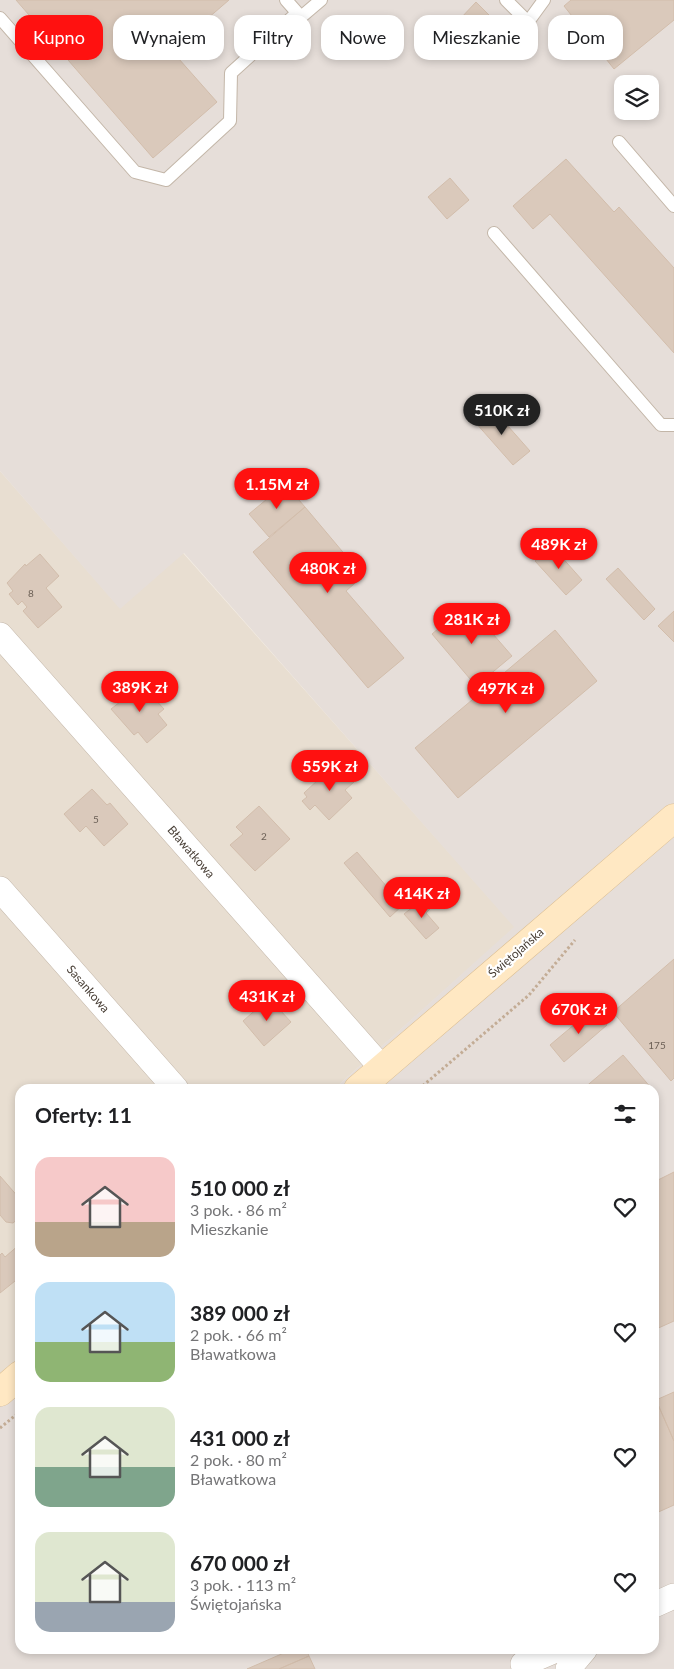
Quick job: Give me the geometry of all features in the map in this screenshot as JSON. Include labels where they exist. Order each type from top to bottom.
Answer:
[{"type":"street","name":"Bławatkowa","points":[[0,635],[382,1068]]},
{"type":"street","name":"Świętojańska","points":[[364,1084],[674,818]]},
{"type":"street","name":"Sasankowa","points":[[0,889],[172,1084]]},
{"type":"street","points":[[659,1604],[674,1596]]},
{"type":"street","points":[[525,1669],[523,1664],[546,1654]]},
{"type":"street","points":[[568,1669],[581,1654]]},
{"type":"lane","points":[[286,0],[301,17],[321,0]]},
{"type":"lane","points":[[506,0],[528,22],[544,0]]},
{"type":"lane","points":[[0,18],[135,172],[166,180],[230,121],[231,73],[297,13]]},
{"type":"lane","points":[[619,142],[674,206]]},
{"type":"lane","points":[[494,233],[661,425],[674,425]]},
{"type":"path","points":[[425,1084],[529,995],[579,935]]},
{"type":"path","points":[[0,1428],[15,1415]]},
{"type":"shaded area","points":[[0,0],[674,0],[674,1669],[0,1669],[0,1389],[15,1376],[15,1654],[659,1654],[659,1084],[340,1084],[514,927],[184,553],[120,609],[0,471]]},
{"type":"shaded area","points":[[0,471],[120,608],[183,553],[515,927],[340,1084],[15,1084],[15,1376],[0,1389]]},
{"type":"building","points":[[16,0],[229,0],[212,15],[113,15],[113,60],[180,60],[217,102],[153,158],[68,60],[103,60],[103,15],[29,15]]},
{"type":"building","points":[[571,0],[674,0],[674,20],[614,69],[607,60],[623,60],[623,15],[571,15],[564,6]]},
{"type":"building","points":[[476,2],[489,15],[464,15]]},
{"type":"building","points":[[566,159],[614,212],[619,207],[674,268],[674,353],[550,214],[533,229],[513,206]]},
{"type":"building","points":[[450,178],[469,200],[447,219],[428,197]]},
{"type":"building","points":[[492,408],[530,451],[513,465],[475,422]]},
{"type":"building","points":[[285,484],[305,507],[269,537],[249,514]]},
{"type":"building","points":[[305,507],[363,576],[346,591],[404,658],[368,688],[253,552]]},
{"type":"building","points":[[552,546],[582,580],[566,595],[535,561]]},
{"type":"building","points":[[40,554],[59,576],[46,588],[62,607],[38,628],[23,611],[27,607],[22,601],[18,605],[9,594],[13,591],[7,583],[25,564],[26,566]]},
{"type":"building","points":[[618,568],[655,609],[644,620],[606,579]]},
{"type":"building","points":[[467,604],[512,656],[476,686],[432,634]]},
{"type":"building","points":[[674,611],[674,642],[658,626]]},
{"type":"building","points":[[555,630],[597,681],[458,798],[415,748]]},
{"type":"building","points":[[140,683],[164,709],[158,714],[167,725],[147,743],[138,732],[134,735],[111,709],[120,702],[119,697],[128,689],[132,690]]},
{"type":"building","points":[[336,763],[354,782],[345,790],[352,798],[329,820],[315,805],[310,810],[302,801],[307,797],[304,793]]},
{"type":"building","points":[[92,789],[107,805],[110,803],[128,824],[104,846],[86,826],[80,832],[64,814]]},
{"type":"building","points":[[259,806],[290,839],[255,871],[230,845],[243,834],[236,827]]},
{"type":"building","points":[[357,852],[394,895],[397,893],[405,903],[390,917],[344,863]]},
{"type":"building","points":[[423,899],[431,908],[426,913],[439,928],[426,939],[404,914]]},
{"type":"building","points":[[674,959],[674,1078],[671,1081],[613,1012]]},
{"type":"building","points":[[269,998],[291,1022],[264,1046],[243,1021]]},
{"type":"building","points":[[594,1008],[607,1025],[564,1062],[550,1045]]},
{"type":"building","points":[[623,1055],[648,1084],[589,1084]]},
{"type":"building","points":[[674,1172],[674,1321],[659,1328],[659,1180]]},
{"type":"building","points":[[0,1176],[15,1193],[15,1221],[13,1223],[6,1222],[0,1215]]},
{"type":"building","points":[[15,1248],[15,1281],[0,1293],[0,1255],[2,1253],[5,1257]]},
{"type":"building","points":[[674,1392],[674,1441],[659,1407],[659,1399]]},
{"type":"building","points":[[659,1407],[674,1441],[674,1505],[659,1512]]},
{"type":"building","points":[[282,1654],[308,1654],[309,1656],[279,1669],[247,1669]]},
{"type":"building","points":[[309,1656],[315,1669],[279,1669]]}]
